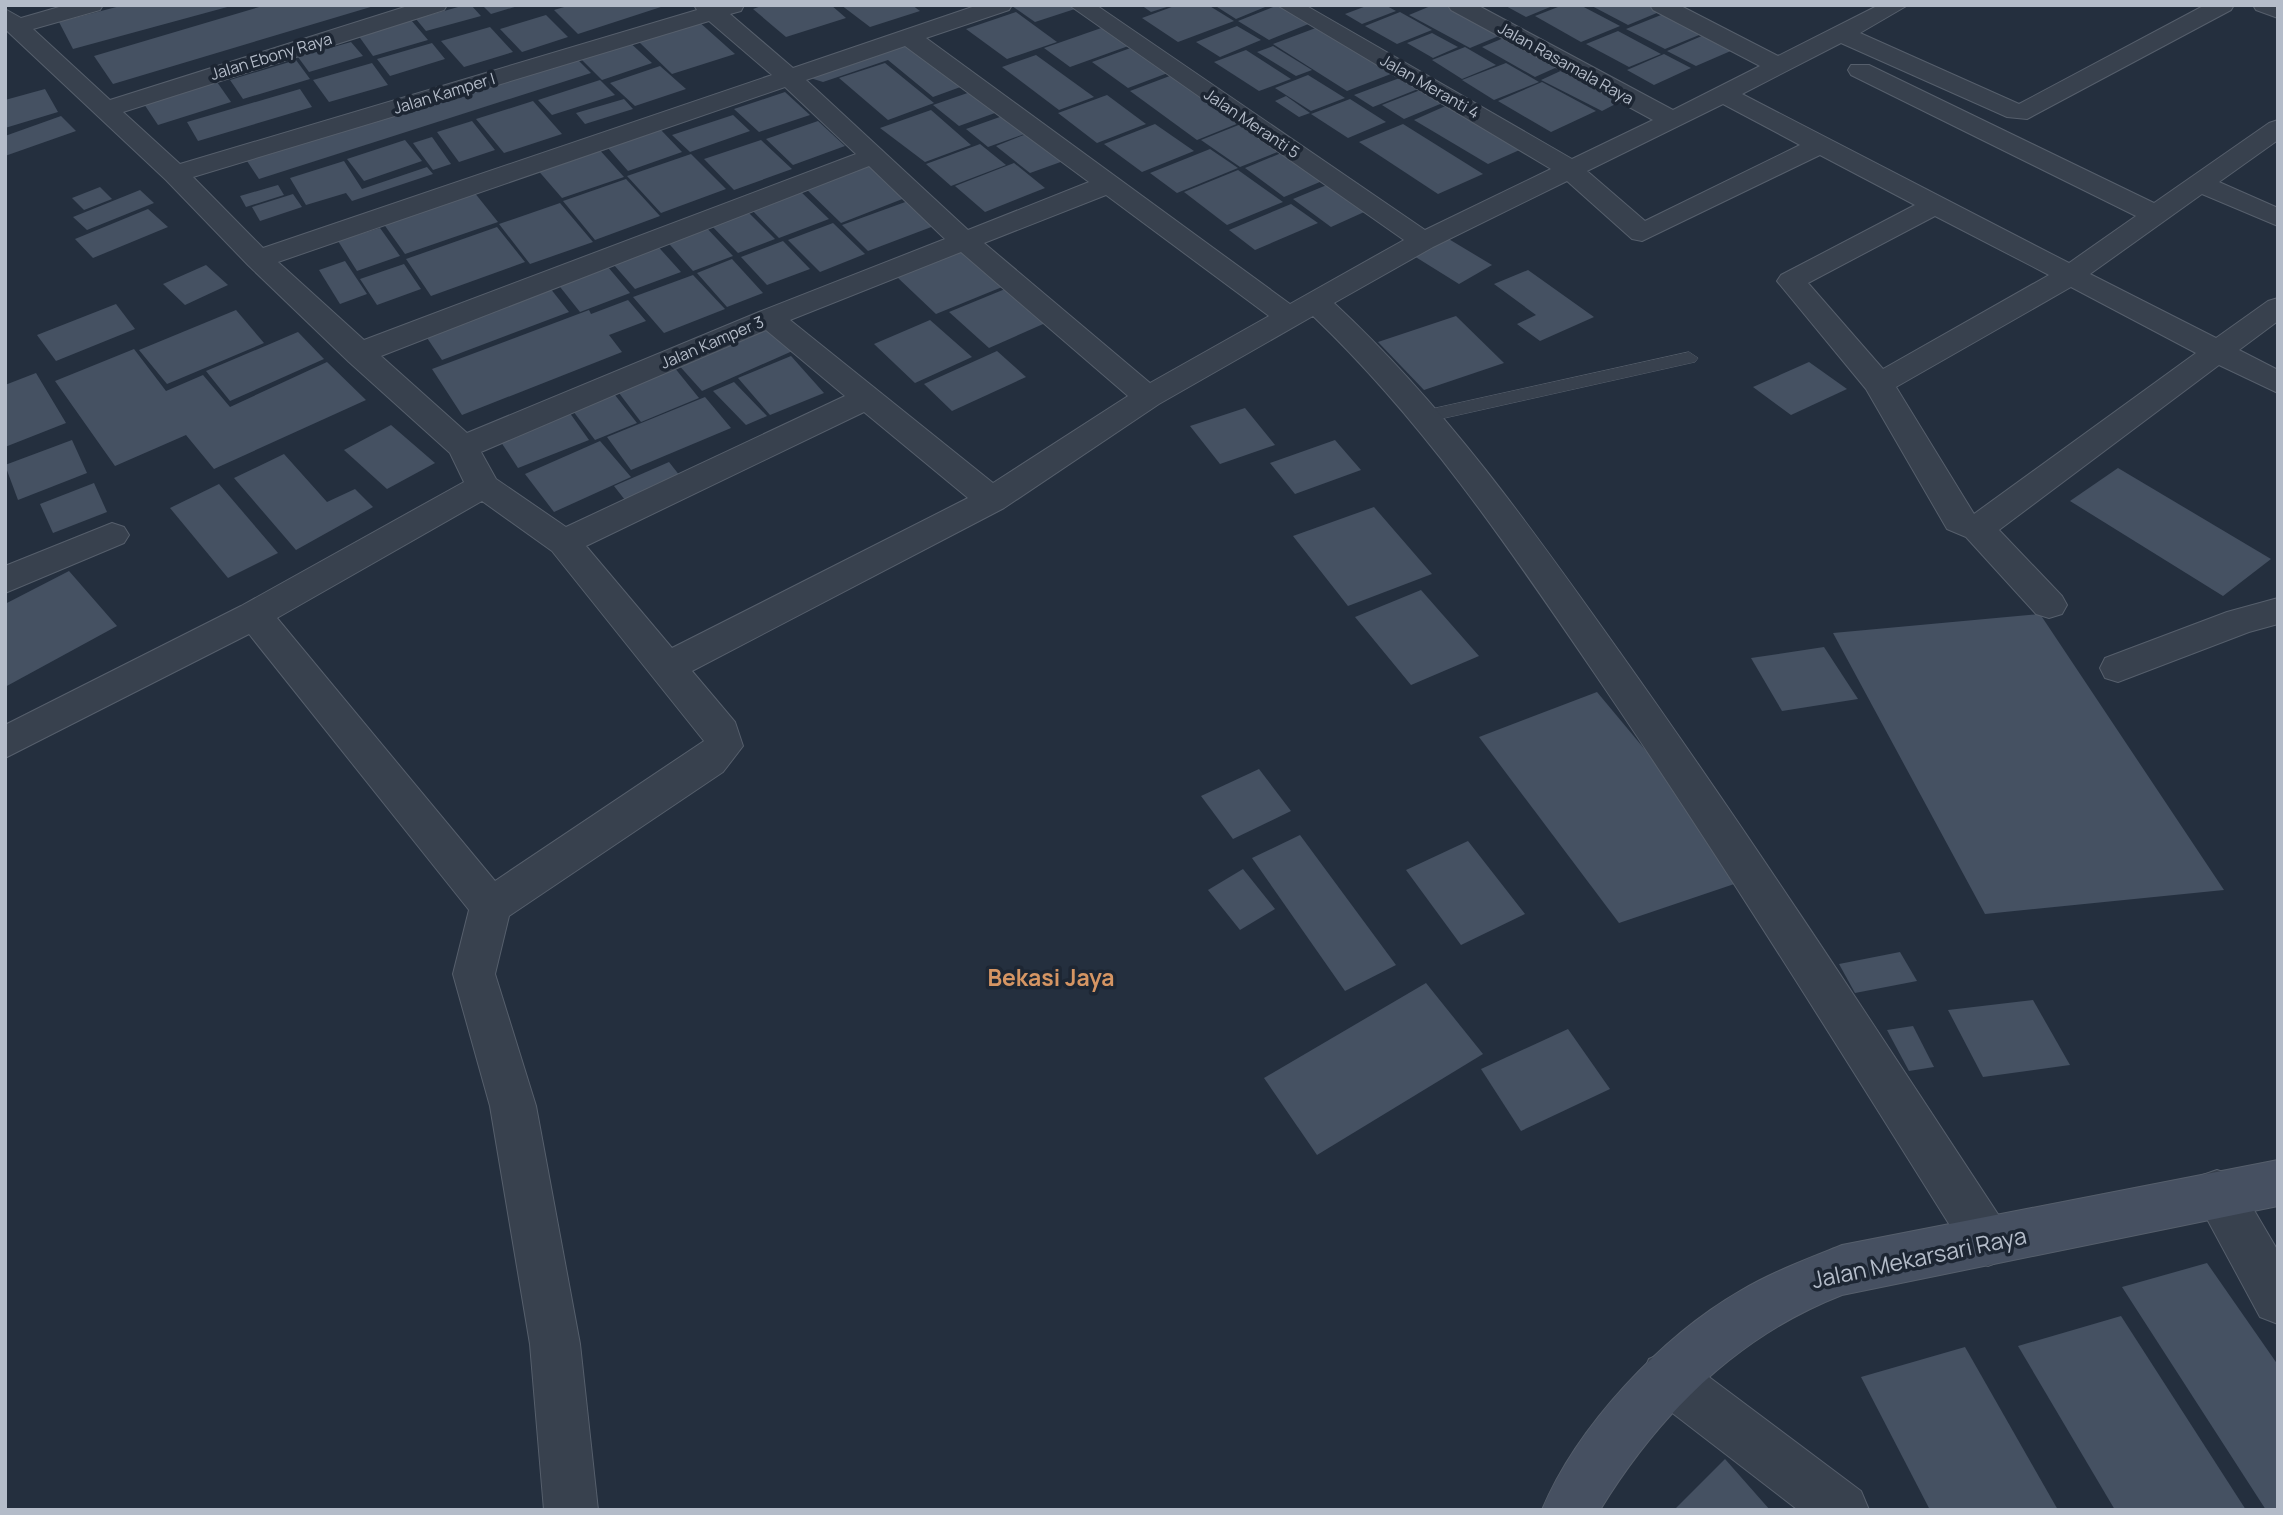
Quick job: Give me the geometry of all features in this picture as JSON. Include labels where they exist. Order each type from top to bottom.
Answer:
[{"type":"street","points":[[11,22],[92,5]]},
{"type":"street","name":"Jalan Ebony Raya","points":[[106,109],[436,5]]},
{"type":"street","points":[[258,259],[1001,5]]},
{"type":"street","name":"Jalan Meranti 5","points":[[1080,5],[1423,241]]},
{"type":"street","name":"Jalan Meranti 4","points":[[1288,5],[1570,170],[1642,233],[1820,145]]},
{"type":"street","name":"Jalan Rasamala Raya","points":[[1459,5],[1673,120]]},
{"type":"street","points":[[1661,5],[1778,66]]},
{"type":"street","points":[[1841,34],[2017,113],[2027,111],[2223,5]]},
{"type":"street","points":[[2264,5],[2278,11]]},
{"type":"street","points":[[718,8],[964,241],[1148,397]]},
{"type":"street","name":"Jalan Kamper I","points":[[175,174],[718,8]]},
{"type":"street","points":[[665,668],[992,500],[1148,397],[1423,241],[1673,120],[1814,48],[1841,34],[1878,8]]},
{"type":"street","points":[[11,22],[175,174],[258,259],[360,355],[463,447],[483,486],[564,542],[665,668],[722,733],[724,746],[709,761],[491,906],[474,975],[513,1106],[555,1345],[571,1510]]},
{"type":"street","points":[[909,37],[1109,184],[1304,310],[1387,371],[1427,416],[1539,565],[1715,817],[1988,1242]]},
{"type":"street","points":[[1814,48],[2154,214]]},
{"type":"street","points":[[1723,94],[2278,383]]},
{"type":"street","points":[[1879,384],[2070,275],[2278,128]]},
{"type":"street","points":[[360,355],[385,341],[873,156]]},
{"type":"street","points":[[2198,183],[2278,218]]},
{"type":"street","name":"Jalan Kamper 3","points":[[463,447],[769,318],[1109,184]]},
{"type":"street","points":[[1935,205],[1791,281],[1879,384],[1959,521],[1977,528],[2049,605]]},
{"type":"street","points":[[1977,528],[2278,307]]},
{"type":"street","points":[[769,318],[992,500]]},
{"type":"street","points":[[564,542],[867,398]]},
{"type":"street","points":[[5,743],[254,615],[483,486]]},
{"type":"street","points":[[5,580],[113,534]]},
{"type":"street","points":[[2118,668],[2240,621],[2278,611]]},
{"type":"street","points":[[254,615],[491,906]]},
{"type":"street","name":"Jalan Mekarsari Raya","points":[[1569,1510],[1598,1461],[1667,1377],[1752,1311],[1797,1285],[1842,1270],[2217,1193],[2278,1183]]},
{"type":"street","points":[[2217,1193],[2278,1299]]},
{"type":"street","points":[[1667,1377],[1842,1510]]},
{"type":"lane","points":[[1427,416],[1689,359]]},
{"type":"building","points":[[124,5],[231,6],[73,49],[59,22]]},
{"type":"building","points":[[266,5],[374,6],[113,84],[94,56]]},
{"type":"building","points":[[471,5],[481,16],[426,31],[416,19]]},
{"type":"building","points":[[482,5],[518,5],[518,6],[491,14]]},
{"type":"building","points":[[571,5],[664,6],[578,34],[554,10]]},
{"type":"building","points":[[764,5],[831,5],[846,18],[786,37],[753,9]]},
{"type":"building","points":[[841,5],[912,5],[920,11],[870,27]]},
{"type":"building","points":[[1075,5],[1078,8],[1035,22],[1012,6]]},
{"type":"building","points":[[1141,5],[1170,5],[1170,6],[1151,12]]},
{"type":"building","points":[[1177,5],[1208,5],[1234,21],[1178,42],[1142,18]]},
{"type":"building","points":[[1214,5],[1270,5],[1236,19]]},
{"type":"building","points":[[1278,5],[1311,23],[1269,40],[1238,21]]},
{"type":"building","points":[[1369,5],[1385,5],[1396,11],[1362,24],[1345,14]]},
{"type":"building","points":[[1433,5],[1454,5],[1506,33],[1470,48],[1409,15]]},
{"type":"building","points":[[1504,5],[1555,5],[1526,17]]},
{"type":"building","points":[[1563,5],[1580,5],[1620,26],[1581,42],[1535,16]]},
{"type":"building","points":[[1590,5],[1654,5],[1664,10],[1628,25]]},
{"type":"building","points":[[1016,12],[1057,42],[1007,59],[966,29]]},
{"type":"building","points":[[1400,12],[1432,30],[1397,44],[1365,26]]},
{"type":"building","points":[[1666,13],[1704,33],[1665,49],[1626,29]]},
{"type":"building","points":[[546,15],[568,37],[522,52],[500,29]]},
{"type":"building","points":[[411,20],[428,40],[373,56],[358,35]]},
{"type":"building","points":[[698,21],[735,54],[672,74],[637,40]]},
{"type":"building","points":[[1107,26],[1134,44],[1070,67],[1044,48]]},
{"type":"building","points":[[1237,26],[1261,40],[1220,57],[1196,42]]},
{"type":"building","points":[[1321,26],[1396,72],[1347,91],[1273,44]]},
{"type":"building","points":[[490,27],[513,52],[464,67],[441,41]]},
{"type":"building","points":[[1618,31],[1661,54],[1629,67],[1586,44]]},
{"type":"building","points":[[1432,33],[1458,47],[1433,58],[1407,43]]},
{"type":"building","points":[[1511,35],[1564,64],[1535,77],[1482,47]]},
{"type":"building","points":[[1704,35],[1733,50],[1696,66],[1667,51]]},
{"type":"building","points":[[626,39],[652,63],[602,80],[577,55]]},
{"type":"building","points":[[351,42],[363,56],[309,72],[298,57]]},
{"type":"building","points":[[911,42],[966,85],[933,97],[888,60],[823,82],[804,76]]},
{"type":"building","points":[[432,43],[445,59],[390,76],[377,59]]},
{"type":"building","points":[[1136,46],[1173,71],[1128,88],[1092,62]]},
{"type":"building","points":[[1273,46],[1312,70],[1296,76],[1257,52]]},
{"type":"building","points":[[1465,47],[1496,65],[1462,79],[1432,60]]},
{"type":"building","points":[[1246,50],[1291,79],[1259,91],[1214,62]]},
{"type":"building","points":[[1664,54],[1691,68],[1654,85],[1627,70]]},
{"type":"building","points":[[573,55],[591,73],[259,179],[245,158]]},
{"type":"building","points":[[1036,55],[1094,97],[1059,110],[1002,67]]},
{"type":"building","points":[[296,60],[310,79],[243,99],[230,80]]},
{"type":"building","points":[[372,63],[388,85],[329,102],[313,80]]},
{"type":"building","points":[[885,63],[934,103],[888,120],[839,78]]},
{"type":"building","points":[[1506,63],[1539,82],[1494,100],[1462,80]]},
{"type":"building","points":[[660,66],[686,89],[635,106],[610,83]]},
{"type":"building","points":[[1567,68],[1627,98],[1602,111],[1541,80]]},
{"type":"building","points":[[1175,74],[1244,121],[1197,140],[1130,91]]},
{"type":"building","points":[[1308,75],[1345,98],[1311,111],[1275,88]]},
{"type":"building","points":[[1405,76],[1423,87],[1373,107],[1354,95]]},
{"type":"building","points":[[600,80],[615,95],[552,115],[538,100]]},
{"type":"building","points":[[217,82],[231,102],[158,125],[144,104]]},
{"type":"building","points":[[1542,82],[1596,111],[1551,132],[1498,101]]},
{"type":"building","points":[[45,89],[58,112],[5,128],[5,100]]},
{"type":"building","points":[[300,89],[312,107],[198,141],[187,122]]},
{"type":"building","points":[[979,89],[1006,109],[959,126],[933,105]]},
{"type":"building","points":[[1423,89],[1445,102],[1404,119],[1382,105]]},
{"type":"building","points":[[785,92],[810,115],[759,132],[734,109]]},
{"type":"building","points":[[1107,95],[1146,124],[1097,143],[1058,113]]},
{"type":"building","points":[[1286,96],[1310,113],[1299,117],[1275,101]]},
{"type":"building","points":[[624,99],[633,109],[585,124],[576,113]]},
{"type":"building","points":[[1350,99],[1386,122],[1348,138],[1311,114]]},
{"type":"building","points":[[533,101],[562,134],[504,153],[476,119]]},
{"type":"building","points":[[1450,104],[1524,148],[1488,164],[1414,120]]},
{"type":"building","points":[[931,110],[971,145],[925,162],[880,128]]},
{"type":"building","points":[[1011,113],[1033,131],[988,147],[966,129]]},
{"type":"building","points":[[733,115],[750,131],[690,152],[672,135]]},
{"type":"building","points":[[61,116],[76,131],[5,156],[5,136]]},
{"type":"building","points":[[472,121],[495,150],[459,162],[437,132]]},
{"type":"building","points":[[818,121],[845,146],[793,165],[766,139]]},
{"type":"building","points":[[1246,122],[1285,149],[1240,167],[1201,140]]},
{"type":"building","points":[[1155,124],[1194,151],[1142,172],[1104,144]]},
{"type":"building","points":[[1403,124],[1483,174],[1438,194],[1359,142]]},
{"type":"building","points":[[660,129],[682,152],[628,171],[607,147]]},
{"type":"building","points":[[1034,131],[1069,159],[1030,173],[996,146]]},
{"type":"building","points":[[432,137],[451,164],[433,170],[413,143]]},
{"type":"building","points":[[405,140],[422,161],[364,181],[347,159]]},
{"type":"building","points":[[761,140],[792,169],[734,190],[704,159]]},
{"type":"building","points":[[980,144],[1006,165],[951,186],[926,164]]},
{"type":"building","points":[[597,147],[624,177],[562,198],[536,168]]},
{"type":"building","points":[[1210,149],[1238,168],[1177,193],[1150,173]]},
{"type":"building","points":[[1286,151],[1327,179],[1284,197],[1245,168]]},
{"type":"building","points":[[691,154],[726,189],[661,213],[627,176]]},
{"type":"building","points":[[344,161],[362,189],[427,167],[433,174],[352,201],[346,193],[306,205],[290,178]]},
{"type":"building","points":[[865,162],[905,198],[841,223],[802,185]]},
{"type":"building","points":[[1014,163],[1045,188],[985,212],[955,186]]},
{"type":"building","points":[[1238,170],[1283,202],[1227,225],[1184,192]]},
{"type":"building","points":[[626,179],[660,216],[595,240],[563,201]]},
{"type":"building","points":[[1334,182],[1373,208],[1331,227],[1293,199]]},
{"type":"building","points":[[278,185],[284,195],[246,207],[240,196]]},
{"type":"building","points":[[100,187],[112,199],[84,210],[72,198]]},
{"type":"building","points":[[797,188],[829,219],[779,238],[748,206]]},
{"type":"building","points":[[140,190],[154,203],[87,230],[73,217]]},
{"type":"building","points":[[474,192],[498,222],[405,254],[383,223]]},
{"type":"building","points":[[293,194],[302,207],[260,221],[252,207]]},
{"type":"building","points":[[908,201],[934,226],[868,251],[842,225]]},
{"type":"building","points":[[560,203],[593,242],[530,264],[499,224]]},
{"type":"building","points":[[1291,204],[1318,223],[1255,250],[1229,230]]},
{"type":"building","points":[[744,208],[775,239],[738,253],[707,221]]},
{"type":"building","points":[[148,209],[168,227],[93,258],[75,239]]},
{"type":"building","points":[[833,223],[865,254],[820,272],[788,240]]},
{"type":"building","points":[[703,224],[733,256],[693,271],[664,238]]},
{"type":"building","points":[[497,227],[525,262],[431,296],[406,259]]},
{"type":"building","points":[[380,228],[400,256],[357,271],[338,241]]},
{"type":"building","points":[[1447,238],[1492,265],[1459,284],[1414,256]]},
{"type":"building","points":[[653,241],[681,272],[635,289],[607,257]]},
{"type":"building","points":[[783,241],[810,269],[767,285],[741,257]]},
{"type":"building","points":[[967,248],[1007,285],[936,314],[897,277]]},
{"type":"building","points":[[732,259],[763,293],[727,307],[697,273]]},
{"type":"building","points":[[602,260],[630,293],[580,312],[553,278]]},
{"type":"building","points":[[345,261],[367,294],[340,304],[319,270]]},
{"type":"building","points":[[404,264],[421,289],[377,305],[360,279]]},
{"type":"building","points":[[206,265],[228,285],[185,305],[163,284]]},
{"type":"building","points":[[1528,270],[1594,317],[1540,341],[1517,324],[1536,315],[1494,284]]},
{"type":"building","points":[[693,275],[725,309],[664,333],[633,297]]},
{"type":"building","points":[[546,283],[569,312],[442,360],[421,329]]},
{"type":"building","points":[[1010,287],[1050,321],[989,348],[949,312]]},
{"type":"building","points":[[628,300],[646,321],[609,335],[622,352],[462,415],[432,369],[589,310],[591,314]]},
{"type":"building","points":[[116,304],[135,329],[56,361],[37,335]]},
{"type":"building","points":[[236,310],[264,343],[167,384],[139,350]]},
{"type":"building","points":[[1456,316],[1504,363],[1424,390],[1378,342]]},
{"type":"building","points":[[930,320],[972,357],[915,383],[874,344]]},
{"type":"building","points":[[769,322],[797,349],[702,391],[676,362]]},
{"type":"building","points":[[298,332],[324,359],[230,401],[206,371]]},
{"type":"building","points":[[134,349],[166,391],[203,375],[230,407],[327,362],[366,400],[214,469],[186,435],[115,466],[55,381]]},
{"type":"building","points":[[997,351],[1026,377],[952,411],[924,384]]},
{"type":"building","points":[[791,356],[824,393],[770,415],[738,378]]},
{"type":"building","points":[[1809,362],[1847,389],[1791,415],[1753,387]]},
{"type":"building","points":[[674,367],[699,398],[641,422],[616,389]]},
{"type":"building","points":[[36,373],[66,423],[5,447],[5,385]]},
{"type":"building","points":[[734,382],[767,416],[746,425],[713,391]]},
{"type":"building","points":[[611,390],[637,423],[595,440],[570,407]]},
{"type":"building","points":[[705,397],[731,428],[631,470],[607,437]]},
{"type":"building","points":[[1245,408],[1275,445],[1220,464],[1190,426]]},
{"type":"building","points":[[567,409],[589,440],[518,468],[497,436]]},
{"type":"building","points":[[391,425],[435,463],[387,489],[344,450]]},
{"type":"building","points":[[72,440],[87,473],[18,500],[5,465]]},
{"type":"building","points":[[1335,440],[1361,470],[1295,494],[1270,463]]},
{"type":"building","points":[[600,441],[631,477],[554,512],[525,474]]},
{"type":"building","points":[[284,454],[327,502],[355,489],[373,507],[296,550],[234,478]]},
{"type":"building","points":[[669,462],[680,476],[625,500],[614,486]]},
{"type":"building","points":[[2118,468],[2271,559],[2223,596],[2070,501]]},
{"type":"building","points":[[94,483],[107,512],[53,533],[40,504]]},
{"type":"building","points":[[219,484],[278,553],[228,578],[170,508]]},
{"type":"building","points":[[1374,507],[1432,574],[1348,606],[1293,536]]},
{"type":"building","points":[[69,571],[117,626],[5,687],[5,604]]},
{"type":"building","points":[[1421,590],[1479,656],[1411,685],[1355,617]]},
{"type":"building","points":[[2040,614],[2224,890],[1985,914],[1833,633]]},
{"type":"building","points":[[1824,647],[1858,699],[1782,711],[1751,658]]},
{"type":"building","points":[[1597,692],[1752,878],[1619,923],[1479,737]]},
{"type":"building","points":[[1259,769],[1291,811],[1233,839],[1201,796]]},
{"type":"building","points":[[1300,835],[1396,965],[1345,991],[1252,858]]},
{"type":"building","points":[[1468,841],[1525,914],[1461,945],[1406,870]]},
{"type":"building","points":[[1243,869],[1275,909],[1240,930],[1208,890]]},
{"type":"building","points":[[1900,952],[1917,981],[1855,993],[1839,964]]},
{"type":"building","points":[[1426,983],[1483,1054],[1317,1155],[1264,1078]]},
{"type":"building","points":[[2033,1000],[2070,1065],[1983,1077],[1948,1010]]},
{"type":"building","points":[[1913,1026],[1934,1067],[1909,1071],[1887,1030]]},
{"type":"building","points":[[1568,1029],[1610,1089],[1521,1131],[1481,1069]]},
{"type":"building","points":[[2207,1263],[2278,1365],[2278,1510],[2266,1510],[2122,1287]]},
{"type":"building","points":[[2121,1316],[2246,1510],[2115,1510],[2018,1346]]},
{"type":"building","points":[[1965,1347],[2058,1510],[1930,1510],[1861,1377]]},
{"type":"building","points":[[1725,1459],[1770,1510],[1674,1510]]},
{"type":"district","name":"Bekasi Jaya","points":[[1051,978]]}]
